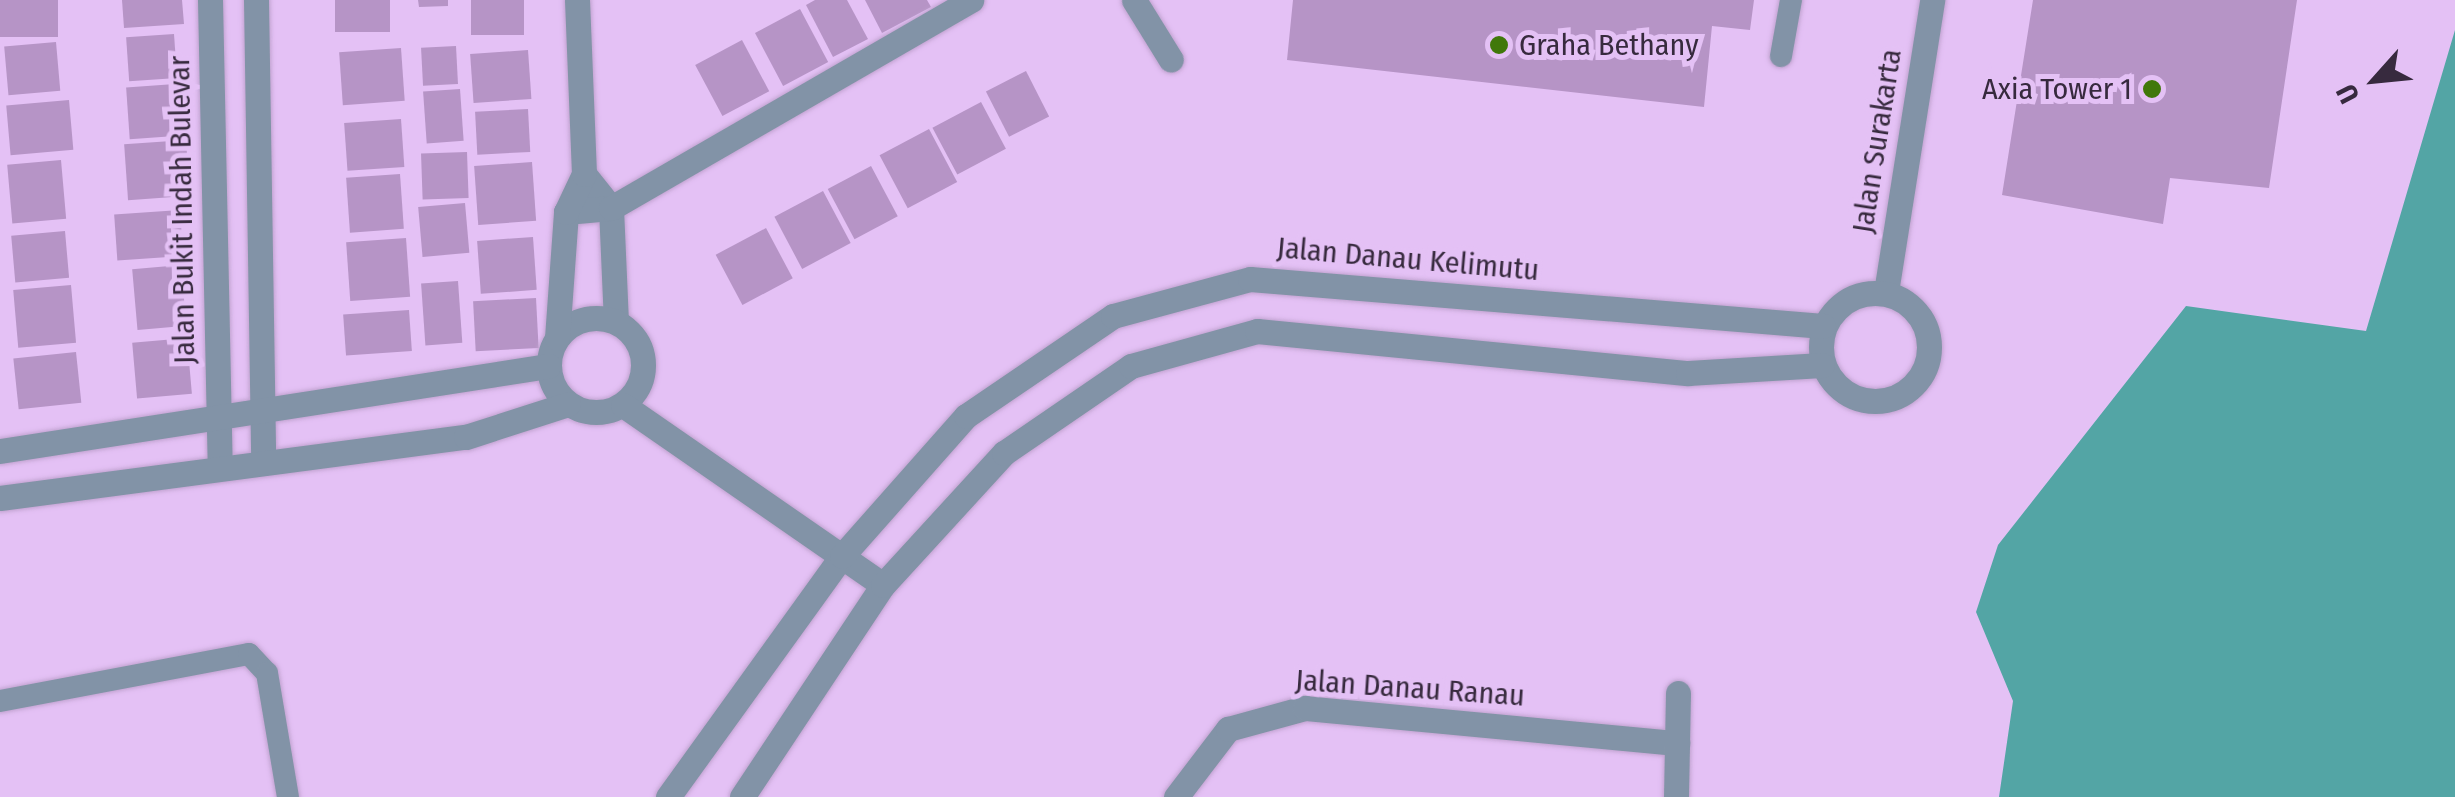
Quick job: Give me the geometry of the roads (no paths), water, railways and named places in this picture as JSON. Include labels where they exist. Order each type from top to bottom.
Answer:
[{"type":"street","name":"Jalan Bukit Indah Bulevar","points":[[210,0],[220,464]]},
{"type":"street","points":[[256,0],[264,458]]},
{"type":"street","points":[[568,404],[548,366],[557,338],[566,212],[584,174],[577,0]]},
{"type":"street","points":[[566,212],[611,208],[971,0]]},
{"type":"street","points":[[1134,0],[1172,60]]},
{"type":"street","name":"Jalan Surakarta","points":[[1886,292],[1932,0]]},
{"type":"street","points":[[0,498],[264,458],[466,437],[568,404],[596,413],[623,405],[644,362],[616,322],[611,208],[584,174]]},
{"type":"street","name":"Jalan Danau Kelimutu","points":[[668,797],[842,556],[966,416],[1113,316],[1250,278],[1823,326]]},
{"type":"street","points":[[1886,292],[1919,312],[1932,349],[1917,385],[1884,403],[1846,395],[1822,365],[1823,326],[1848,298],[1886,292]]},
{"type":"street","points":[[557,338],[584,319],[616,322]]},
{"type":"street","points":[[742,797],[883,585],[1004,454],[1130,366],[1257,330],[1688,373],[1822,365]]},
{"type":"street","points":[[0,450],[548,366]]},
{"type":"street","points":[[623,405],[883,585]]},
{"type":"street","points":[[1676,797],[1678,693]]},
{"type":"street","name":"Jalan Danau Ranau","points":[[1176,797],[1228,729],[1306,708],[1677,743]]},
{"type":"lane","points":[[1781,56],[1791,0]]},
{"type":"lane","points":[[0,701],[249,654],[267,673],[288,797]]},
{"type":"place","name":"Graha Bethany","points":[[1499,45]]},
{"type":"place","name":"Axia Tower 1","points":[[2152,89]]}]
